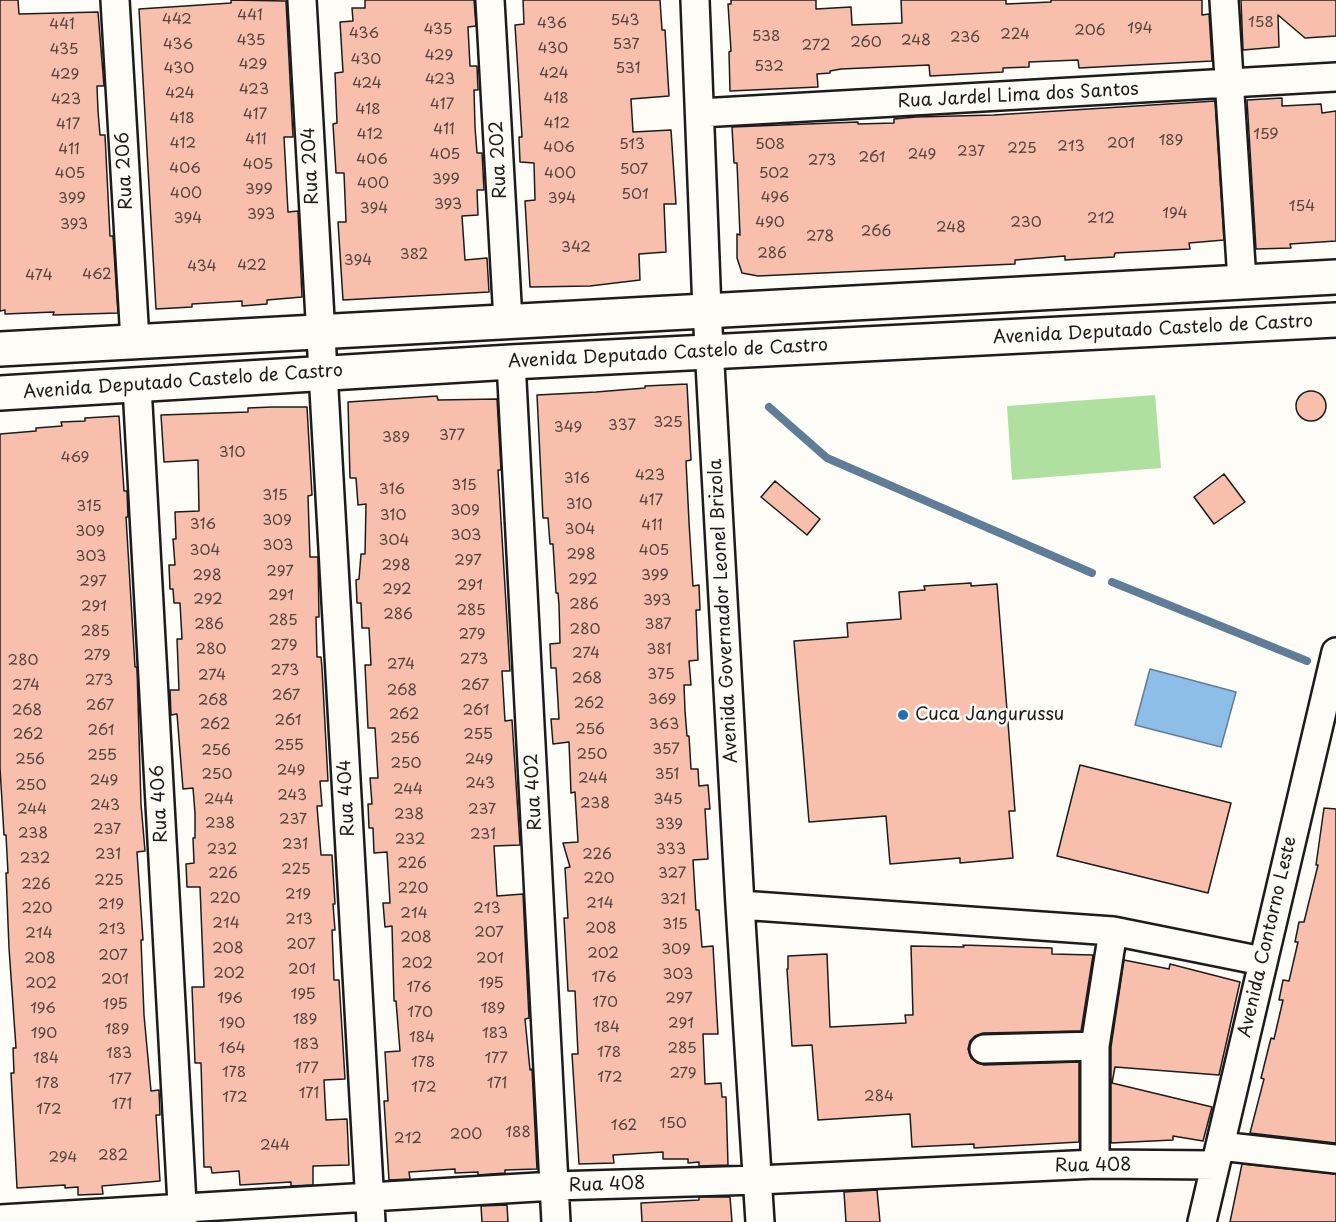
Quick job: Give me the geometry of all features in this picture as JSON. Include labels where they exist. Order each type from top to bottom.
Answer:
[{"type":"main road","points":[[0,349],[1336,277]]},
{"type":"main road","points":[[1098,290],[1100,333]]},
{"type":"main road","points":[[1040,294],[1043,336]]},
{"type":"main road","name":"Avenida Deputado Castelo de Castro","points":[[0,393],[512,362],[1336,320]]},
{"type":"street","name":"Rua 206","points":[[115,0],[135,342]]},
{"type":"street","name":"Rua 204","points":[[302,0],[324,373]]},
{"type":"street","name":"Rua 202","points":[[490,0],[508,321]]},
{"type":"street","name":"Avenida Governador Leonel Brizola","points":[[695,0],[707,310],[760,1222]]},
{"type":"street","points":[[1224,0],[1242,281]]},
{"type":"street","name":"Rua Jardel Lima dos Santos","points":[[700,113],[1336,78]]},
{"type":"street","name":"Rua 402","points":[[512,362],[556,1222]]},
{"type":"street","name":"Rua 404","points":[[324,373],[371,1209]]},
{"type":"street","name":"Rua 406","points":[[137,386],[183,1216]]},
{"type":"street","name":"Avenida Contorno Leste","points":[[1202,1222],[1336,652]]},
{"type":"street","points":[[740,905],[1113,931],[1262,961]]},
{"type":"street","points":[[1095,1164],[1095,1046],[1113,931]]},
{"type":"street","points":[[984,1049],[1095,1046]]},
{"type":"street","name":"Rua 408","points":[[0,1219],[183,1216],[371,1209],[554,1186],[758,1180],[1095,1164],[1218,1155],[1336,1159]]},
{"type":"green space","points":[[1155,395],[1161,468],[1012,480],[1007,406]]},
{"type":"water","points":[[1150,669],[1236,692],[1221,747],[1135,725]]},
{"type":"building","points":[[0,0],[18,0],[19,14],[98,12],[104,86],[97,86],[98,111],[100,135],[105,135],[110,236],[113,236],[118,313],[53,315],[54,312],[5,314],[5,310],[0,311]]},
{"type":"building","points":[[231,0],[286,1],[293,137],[284,137],[288,212],[298,211],[302,297],[267,300],[267,304],[242,306],[242,301],[156,309],[139,9],[231,3]]},
{"type":"building","points":[[365,0],[474,0],[476,26],[468,27],[470,66],[477,66],[478,90],[474,90],[475,127],[477,153],[482,153],[484,190],[477,190],[478,215],[462,216],[465,260],[487,258],[489,292],[343,300],[338,222],[346,222],[344,173],[336,173],[333,124],[337,123],[335,73],[343,72],[340,22],[353,21],[352,8],[365,8]]},
{"type":"building","points":[[523,0],[660,0],[662,30],[665,30],[669,96],[631,99],[633,132],[671,130],[676,204],[664,204],[666,252],[639,254],[640,280],[590,286],[530,287],[525,201],[535,200],[534,163],[520,162],[519,137],[522,137],[515,25],[524,24]]},
{"type":"building","points":[[731,0],[816,0],[816,9],[851,7],[852,25],[902,23],[901,0],[1006,0],[1006,4],[1051,2],[1051,0],[1202,0],[1202,15],[1209,14],[1212,61],[1079,68],[1078,60],[1029,62],[1029,67],[1003,68],[1003,72],[930,76],[929,65],[841,69],[817,74],[818,87],[730,91],[729,52],[731,51],[728,4],[731,4]]},
{"type":"building","points":[[1241,0],[1336,0],[1336,36],[1305,38],[1278,15],[1279,47],[1243,50]]},
{"type":"building","points":[[1282,98],[1282,106],[1321,104],[1322,113],[1336,111],[1336,241],[1290,244],[1291,248],[1256,249],[1247,100]]},
{"type":"building","points":[[1215,101],[1224,240],[1189,243],[1190,249],[1115,253],[1114,257],[1065,260],[1065,256],[1015,260],[1015,264],[758,276],[742,273],[737,258],[737,234],[740,235],[737,163],[734,163],[732,127],[858,122],[858,124],[894,123],[894,119],[916,117],[994,115]]},
{"type":"building","points":[[687,384],[691,460],[686,461],[689,522],[693,586],[699,585],[700,610],[696,610],[698,660],[689,661],[691,685],[684,685],[685,711],[691,769],[698,769],[699,786],[708,785],[710,809],[705,809],[708,859],[693,860],[696,910],[699,910],[702,947],[713,946],[718,1034],[703,1034],[705,1084],[721,1083],[722,1097],[726,1097],[728,1165],[699,1166],[699,1162],[688,1163],[688,1159],[663,1159],[663,1152],[613,1155],[614,1163],[579,1164],[572,1054],[578,1054],[575,991],[568,991],[564,918],[568,918],[565,868],[570,867],[563,843],[578,842],[575,792],[571,793],[569,742],[553,744],[551,719],[559,719],[556,668],[551,668],[550,644],[560,643],[559,605],[558,593],[556,593],[553,544],[550,544],[548,518],[543,518],[537,395]]},
{"type":"building","points":[[1311,391],[1321,396],[1326,406],[1321,416],[1311,421],[1301,416],[1296,406],[1301,396]]},
{"type":"building","points":[[437,396],[438,400],[497,399],[501,470],[498,470],[510,671],[502,671],[505,721],[512,720],[520,845],[494,846],[497,896],[523,894],[529,1018],[525,1019],[530,1070],[532,1069],[537,1169],[505,1170],[505,1173],[478,1175],[478,1172],[455,1173],[455,1169],[409,1172],[410,1179],[389,1180],[384,1101],[388,1101],[385,1052],[400,1051],[396,1001],[394,1001],[392,926],[385,927],[383,903],[390,903],[387,852],[374,853],[373,828],[369,828],[368,804],[372,804],[370,778],[378,778],[375,728],[368,728],[365,665],[371,665],[369,628],[362,628],[361,603],[357,603],[356,580],[359,579],[361,554],[365,554],[366,504],[358,505],[356,478],[350,478],[348,402]]},
{"type":"building","points":[[307,407],[312,495],[308,496],[310,557],[318,557],[317,657],[321,657],[322,668],[328,781],[320,781],[322,806],[317,806],[321,855],[332,855],[335,904],[333,904],[335,930],[332,930],[334,980],[339,980],[345,1079],[324,1080],[326,1120],[347,1119],[349,1165],[313,1166],[313,1185],[291,1186],[291,1182],[240,1185],[239,1171],[212,1173],[211,1167],[204,1167],[201,1063],[195,1063],[192,987],[204,987],[200,887],[187,887],[186,864],[194,863],[195,813],[193,788],[183,789],[177,714],[171,715],[170,690],[179,690],[177,639],[182,639],[180,603],[174,603],[173,589],[170,589],[169,565],[175,565],[173,539],[176,539],[175,512],[199,511],[198,460],[164,462],[161,415],[248,412],[248,408]]},
{"type":"building","points":[[119,416],[124,491],[127,491],[128,517],[126,517],[135,667],[137,667],[141,804],[145,851],[137,852],[143,940],[141,940],[144,1015],[151,1091],[159,1090],[160,1115],[156,1115],[160,1181],[102,1186],[103,1194],[78,1195],[78,1187],[65,1188],[65,1185],[17,1188],[11,1073],[14,1073],[13,1048],[16,1048],[9,948],[6,835],[4,835],[0,768],[0,434],[36,431],[36,428],[62,426],[61,422],[85,421],[85,418]]},
{"type":"building","points":[[1224,474],[1245,502],[1214,524],[1194,497]]},
{"type":"building","points":[[775,481],[820,519],[807,535],[761,497]]},
{"type":"building","name":"Cuca Jangurussu","points":[[971,583],[971,586],[997,584],[1015,811],[1009,811],[1013,858],[960,863],[960,858],[890,864],[886,816],[809,822],[794,641],[848,637],[847,623],[901,619],[899,592],[925,590],[924,586]]},
{"type":"building","points":[[1080,765],[1231,803],[1208,893],[1057,856]]},
{"type":"building","points":[[1324,808],[1336,809],[1336,1143],[1250,1133],[1264,1079],[1261,1078],[1271,1038],[1274,1039],[1283,1000],[1279,1000],[1283,980],[1289,981],[1298,942],[1295,942],[1299,922],[1304,922],[1318,865],[1316,865]]},
{"type":"building","points":[[963,945],[1052,948],[1052,954],[1093,955],[1081,1031],[983,1033],[970,1041],[968,1049],[971,1058],[984,1065],[1079,1062],[1079,1142],[974,1148],[974,1144],[912,1147],[910,1114],[818,1120],[812,1045],[792,1046],[788,956],[827,954],[830,1027],[906,1023],[905,1015],[913,1015],[911,946],[964,947]]},
{"type":"building","points":[[1124,960],[1169,969],[1170,964],[1240,982],[1219,1075],[1115,1067],[1112,1083],[1212,1107],[1203,1141],[1173,1136],[1173,1140],[1111,1143],[1111,1047]]},
{"type":"building","points":[[1242,1164],[1336,1174],[1336,1222],[1230,1222]]},
{"type":"building","points":[[877,1190],[880,1222],[846,1222],[844,1192]]},
{"type":"building","points":[[699,1197],[730,1197],[732,1222],[642,1222],[641,1203],[699,1200]]},
{"type":"building","points":[[507,1205],[508,1222],[482,1222],[481,1206]]},
{"type":"waterway","points":[[769,407],[827,458],[1092,573]]},
{"type":"waterway","points":[[1112,582],[1307,661]]},
{"type":"place","name":"Cuca Jangurussu","points":[[903,715]]}]
